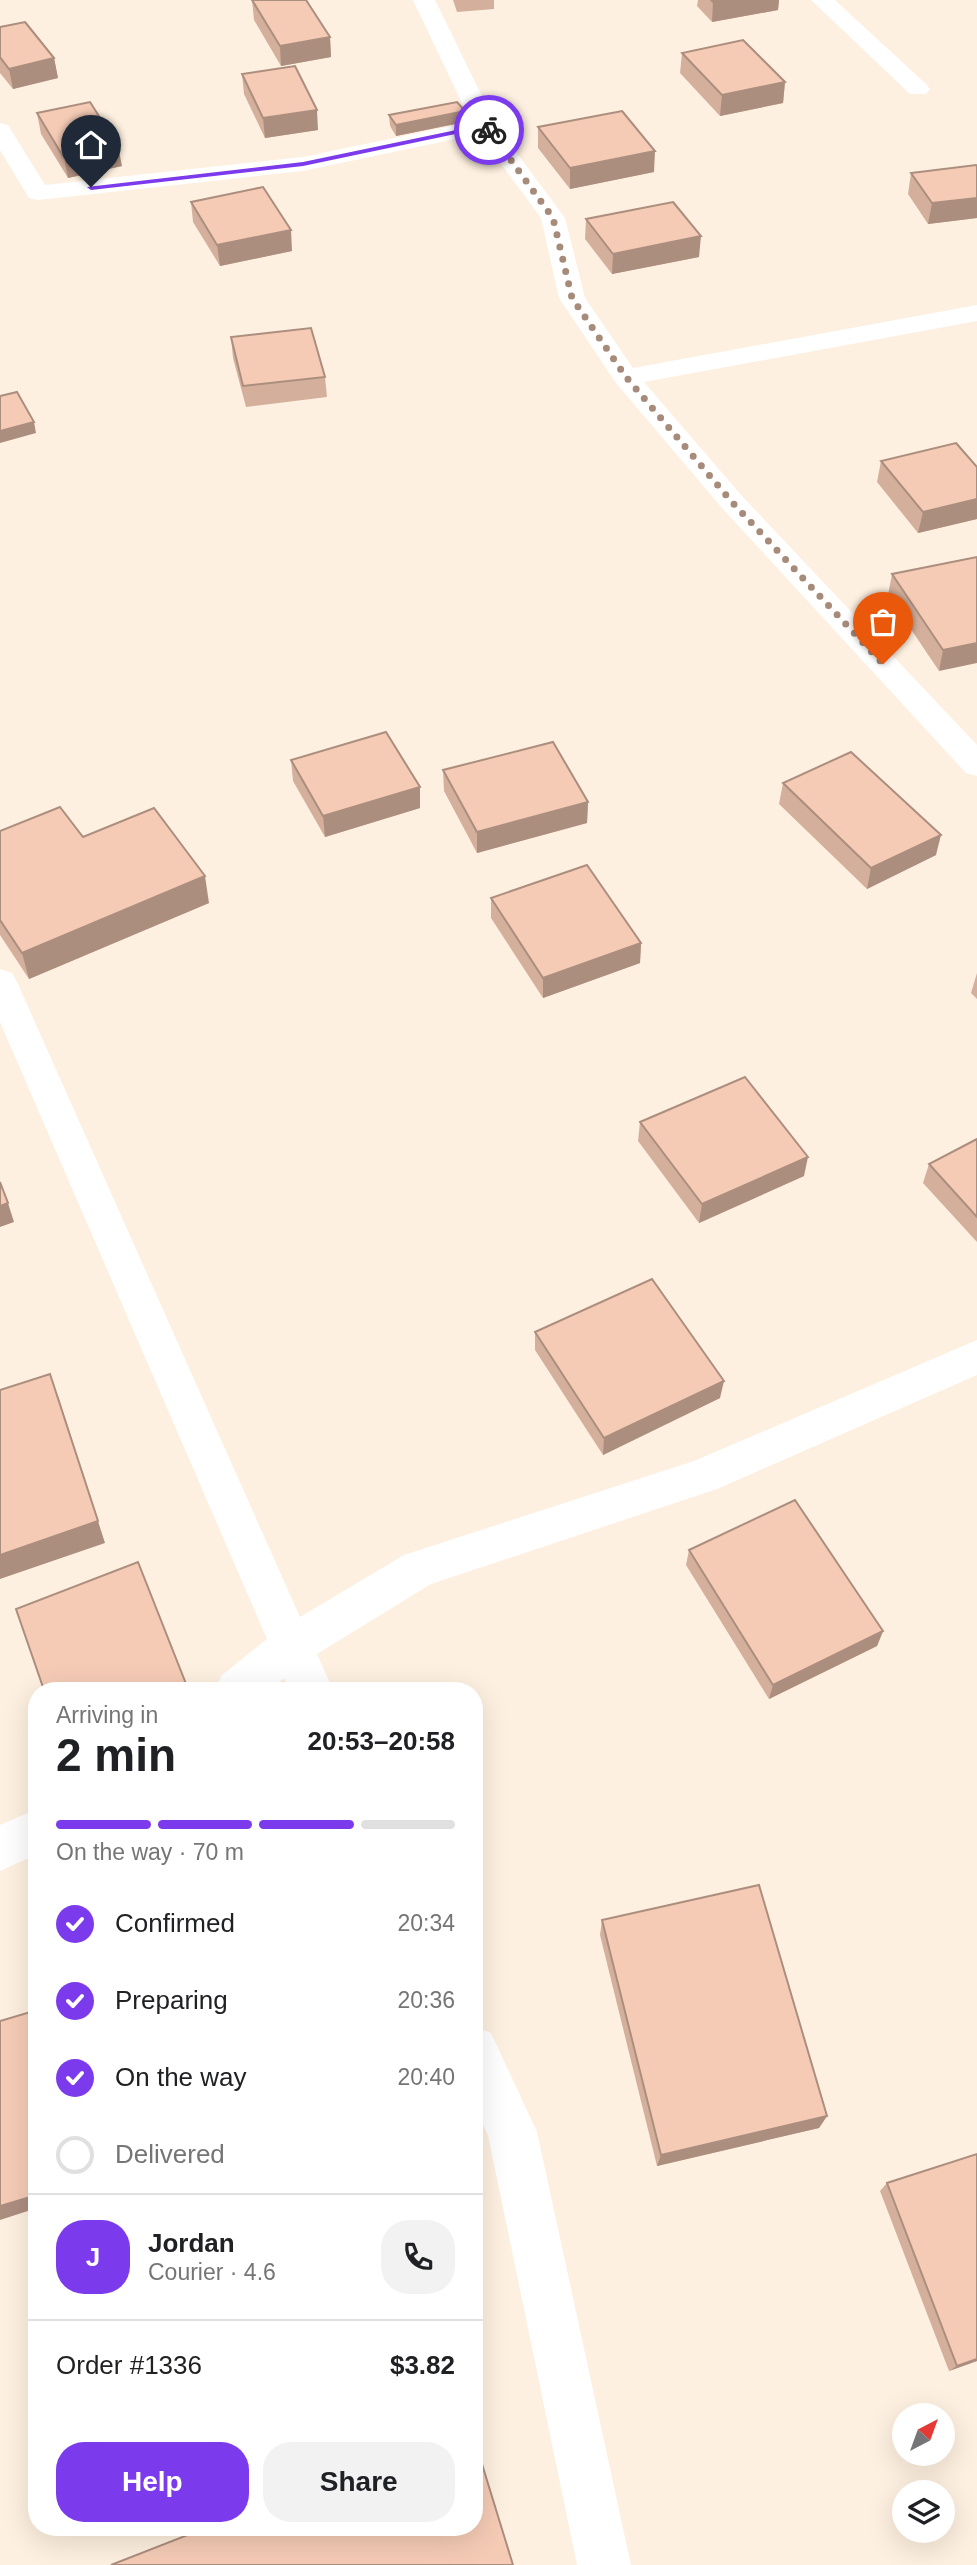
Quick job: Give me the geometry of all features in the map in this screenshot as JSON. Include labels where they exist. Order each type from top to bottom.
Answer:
[{"type":"street","points":[[424,0],[485,126],[553,218],[572,298],[626,377],[732,502],[977,765]]},
{"type":"street","points":[[822,0],[918,89]]},
{"type":"street","points":[[0,130],[38,193],[303,164],[485,126]]},
{"type":"street","points":[[626,377],[977,313]]},
{"type":"street","points":[[0,982],[307,1682]]},
{"type":"street","points":[[247,1682],[291,1646],[419,1569],[703,1476],[977,1357]]},
{"type":"street","points":[[0,1848],[28,1835]]},
{"type":"street","points":[[483,2069],[512,2132],[604,2565]]},
{"type":"building","points":[[252,0],[306,0],[330,37],[280,46]]},
{"type":"building","points":[[25,22],[54,58],[9,69],[0,57],[0,27]]},
{"type":"building","points":[[743,40],[785,82],[722,95],[682,53]]},
{"type":"building","points":[[295,66],[317,110],[263,118],[242,74]]},
{"type":"building","points":[[90,102],[118,146],[64,158],[37,113]]},
{"type":"building","points":[[457,102],[465,111],[396,125],[389,115]]},
{"type":"building","points":[[622,111],[655,151],[570,168],[538,127]]},
{"type":"building","points":[[976,165],[977,198],[932,203],[911,173]]},
{"type":"building","points":[[263,187],[291,230],[217,245],[191,202]]},
{"type":"building","points":[[673,202],[701,236],[613,254],[586,219]]},
{"type":"building","points":[[311,328],[325,377],[243,386],[231,337]]},
{"type":"building","points":[[17,392],[34,422],[0,431],[0,396]]},
{"type":"building","points":[[956,443],[977,467],[977,499],[923,512],[881,461]]},
{"type":"building","points":[[977,557],[977,643],[943,650],[892,574]]},
{"type":"building","points":[[386,732],[420,787],[323,816],[291,760]]},
{"type":"building","points":[[553,742],[588,802],[477,832],[443,770]]},
{"type":"building","points":[[851,752],[941,835],[871,868],[783,783]]},
{"type":"building","points":[[60,807],[83,837],[154,808],[205,876],[22,953],[0,920],[0,831]]},
{"type":"building","points":[[587,865],[641,943],[543,978],[491,898]]},
{"type":"building","points":[[745,1077],[808,1157],[702,1204],[640,1122]]},
{"type":"building","points":[[977,1139],[977,1217],[929,1164]]},
{"type":"building","points":[[0,1182],[8,1203],[0,1206]]},
{"type":"building","points":[[652,1279],[724,1381],[604,1438],[535,1332]]},
{"type":"building","points":[[50,1374],[98,1521],[0,1555],[0,1390]]},
{"type":"building","points":[[795,1500],[883,1631],[773,1685],[689,1550]]},
{"type":"building","points":[[138,1562],[185,1682],[41,1682],[16,1609]]},
{"type":"building","points":[[759,1885],[827,2116],[661,2155],[602,1920]]},
{"type":"building","points":[[28,2013],[28,2198],[0,2206],[0,2021]]},
{"type":"building","points":[[977,2154],[977,2359],[957,2366],[887,2183]]},
{"type":"building","points":[[483,2467],[513,2565],[111,2565],[185,2536],[483,2536]]},
{"type":"way so far","points":[[489,130],[553,218],[572,298],[626,377],[732,502],[883,664]]},
{"type":"route","points":[[91,187],[303,164],[485,126],[489,130]]}]
